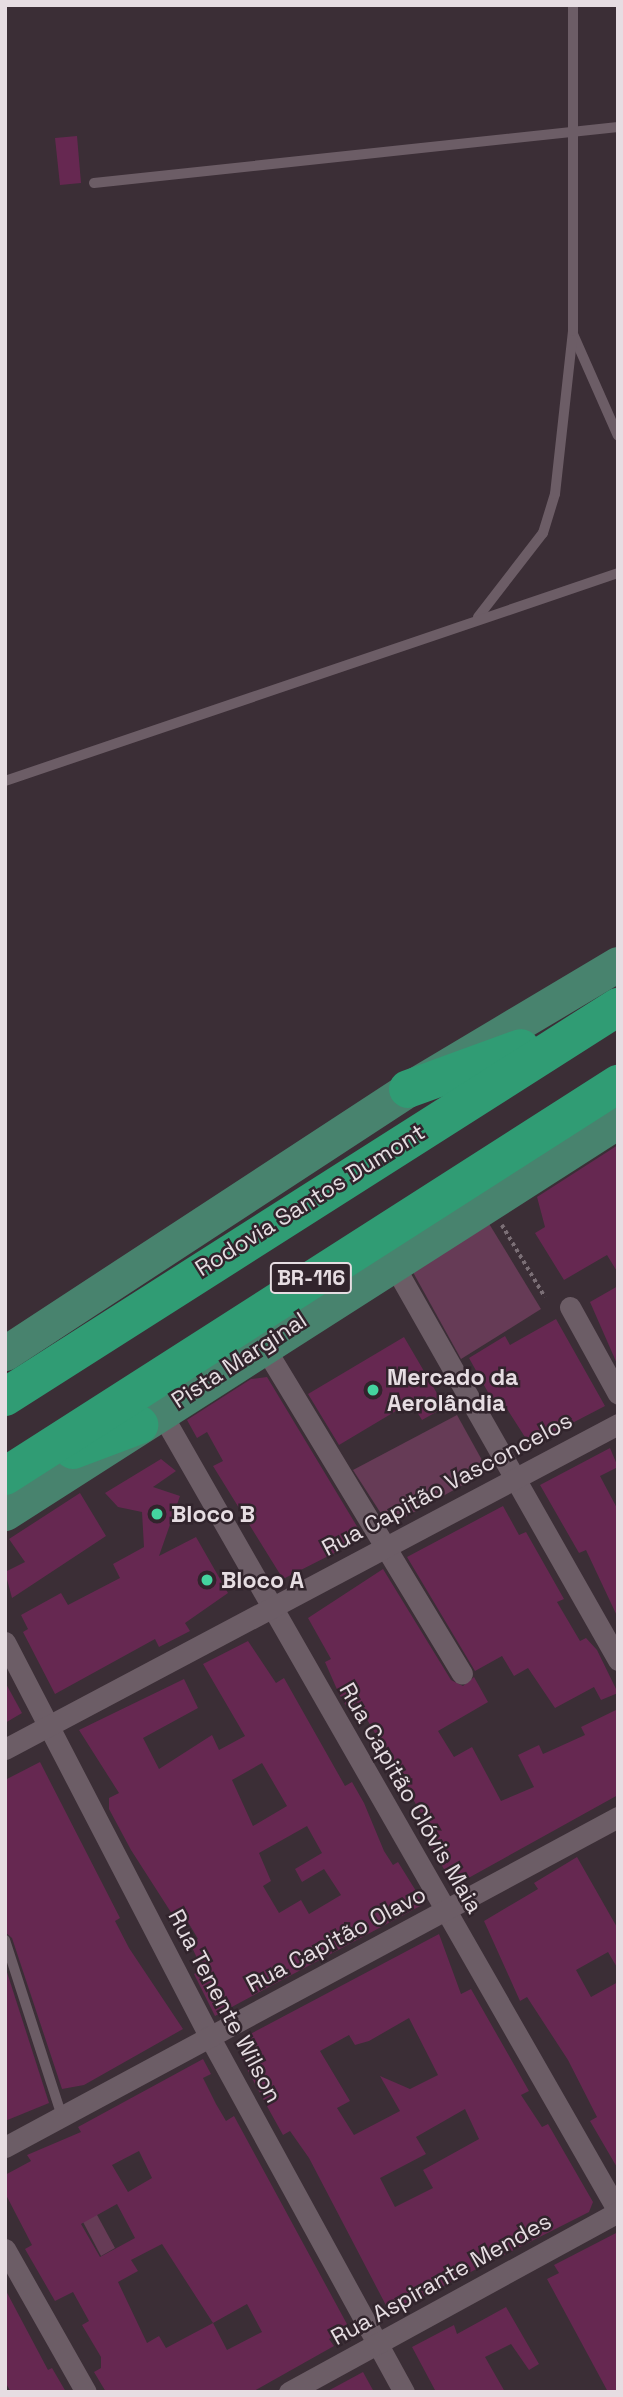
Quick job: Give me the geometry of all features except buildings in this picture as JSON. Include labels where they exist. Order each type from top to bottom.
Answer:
[{"type":"highway","points":[[408,1089],[603,1015]]},
{"type":"highway","name":"Rodovia Santos Dumont","points":[[5,1397],[603,1015]]},
{"type":"highway","name":"BR-116","points":[[5,1476],[618,1084]]},
{"type":"highway","points":[[5,1476],[150,1418]]},
{"type":"main road","points":[[5,1353],[408,1089],[618,964]]},
{"type":"main road","name":"Pista Marginal","points":[[5,1513],[263,1345],[618,1121]]},
{"type":"street","points":[[393,1262],[513,1479],[610,1631],[618,1660]]},
{"type":"street","points":[[570,1307],[618,1394]]},
{"type":"street","points":[[263,1345],[383,1546],[397,1557],[462,1673]]},
{"type":"street","name":"Rua Capitão Clóvis Maia","points":[[150,1418],[272,1608],[618,2212]]},
{"type":"street","name":"Rua Capitão Vasconcelos","points":[[5,1749],[272,1608],[383,1546],[618,1424]]},
{"type":"street","name":"Rua Tenente Wilson","points":[[5,1642],[209,2036],[404,2392]]},
{"type":"street","name":"Rua Capitão Olavo","points":[[5,2147],[618,1817]]},
{"type":"street","name":"Rua Aspirante Mendes","points":[[289,2392],[378,2346],[618,2212]]},
{"type":"street","points":[[5,2249],[86,2392]]},
{"type":"lane","points":[[476,620],[543,533],[555,494],[572,331],[573,5]]},
{"type":"lane","points":[[94,183],[618,127]]},
{"type":"lane","points":[[572,331],[618,436]]},
{"type":"lane","points":[[5,781],[618,573]]},
{"type":"lane","points":[[5,1940],[62,2116]]},
{"type":"path","points":[[488,1202],[545,1297]]},
{"type":"shaded area","points":[[488,1222],[541,1309],[461,1359],[409,1265]]},
{"type":"shaded area","points":[[457,1415],[488,1471],[389,1526],[353,1470]]},
{"type":"shaded area","points":[[96,2213],[115,2248],[101,2256],[82,2220]]},
{"type":"place","name":"Mercado da Aerolândia","points":[[373,1390]]},
{"type":"place","name":"Bloco B","points":[[157,1514]]},
{"type":"place","name":"Bloco A","points":[[207,1580]]}]
